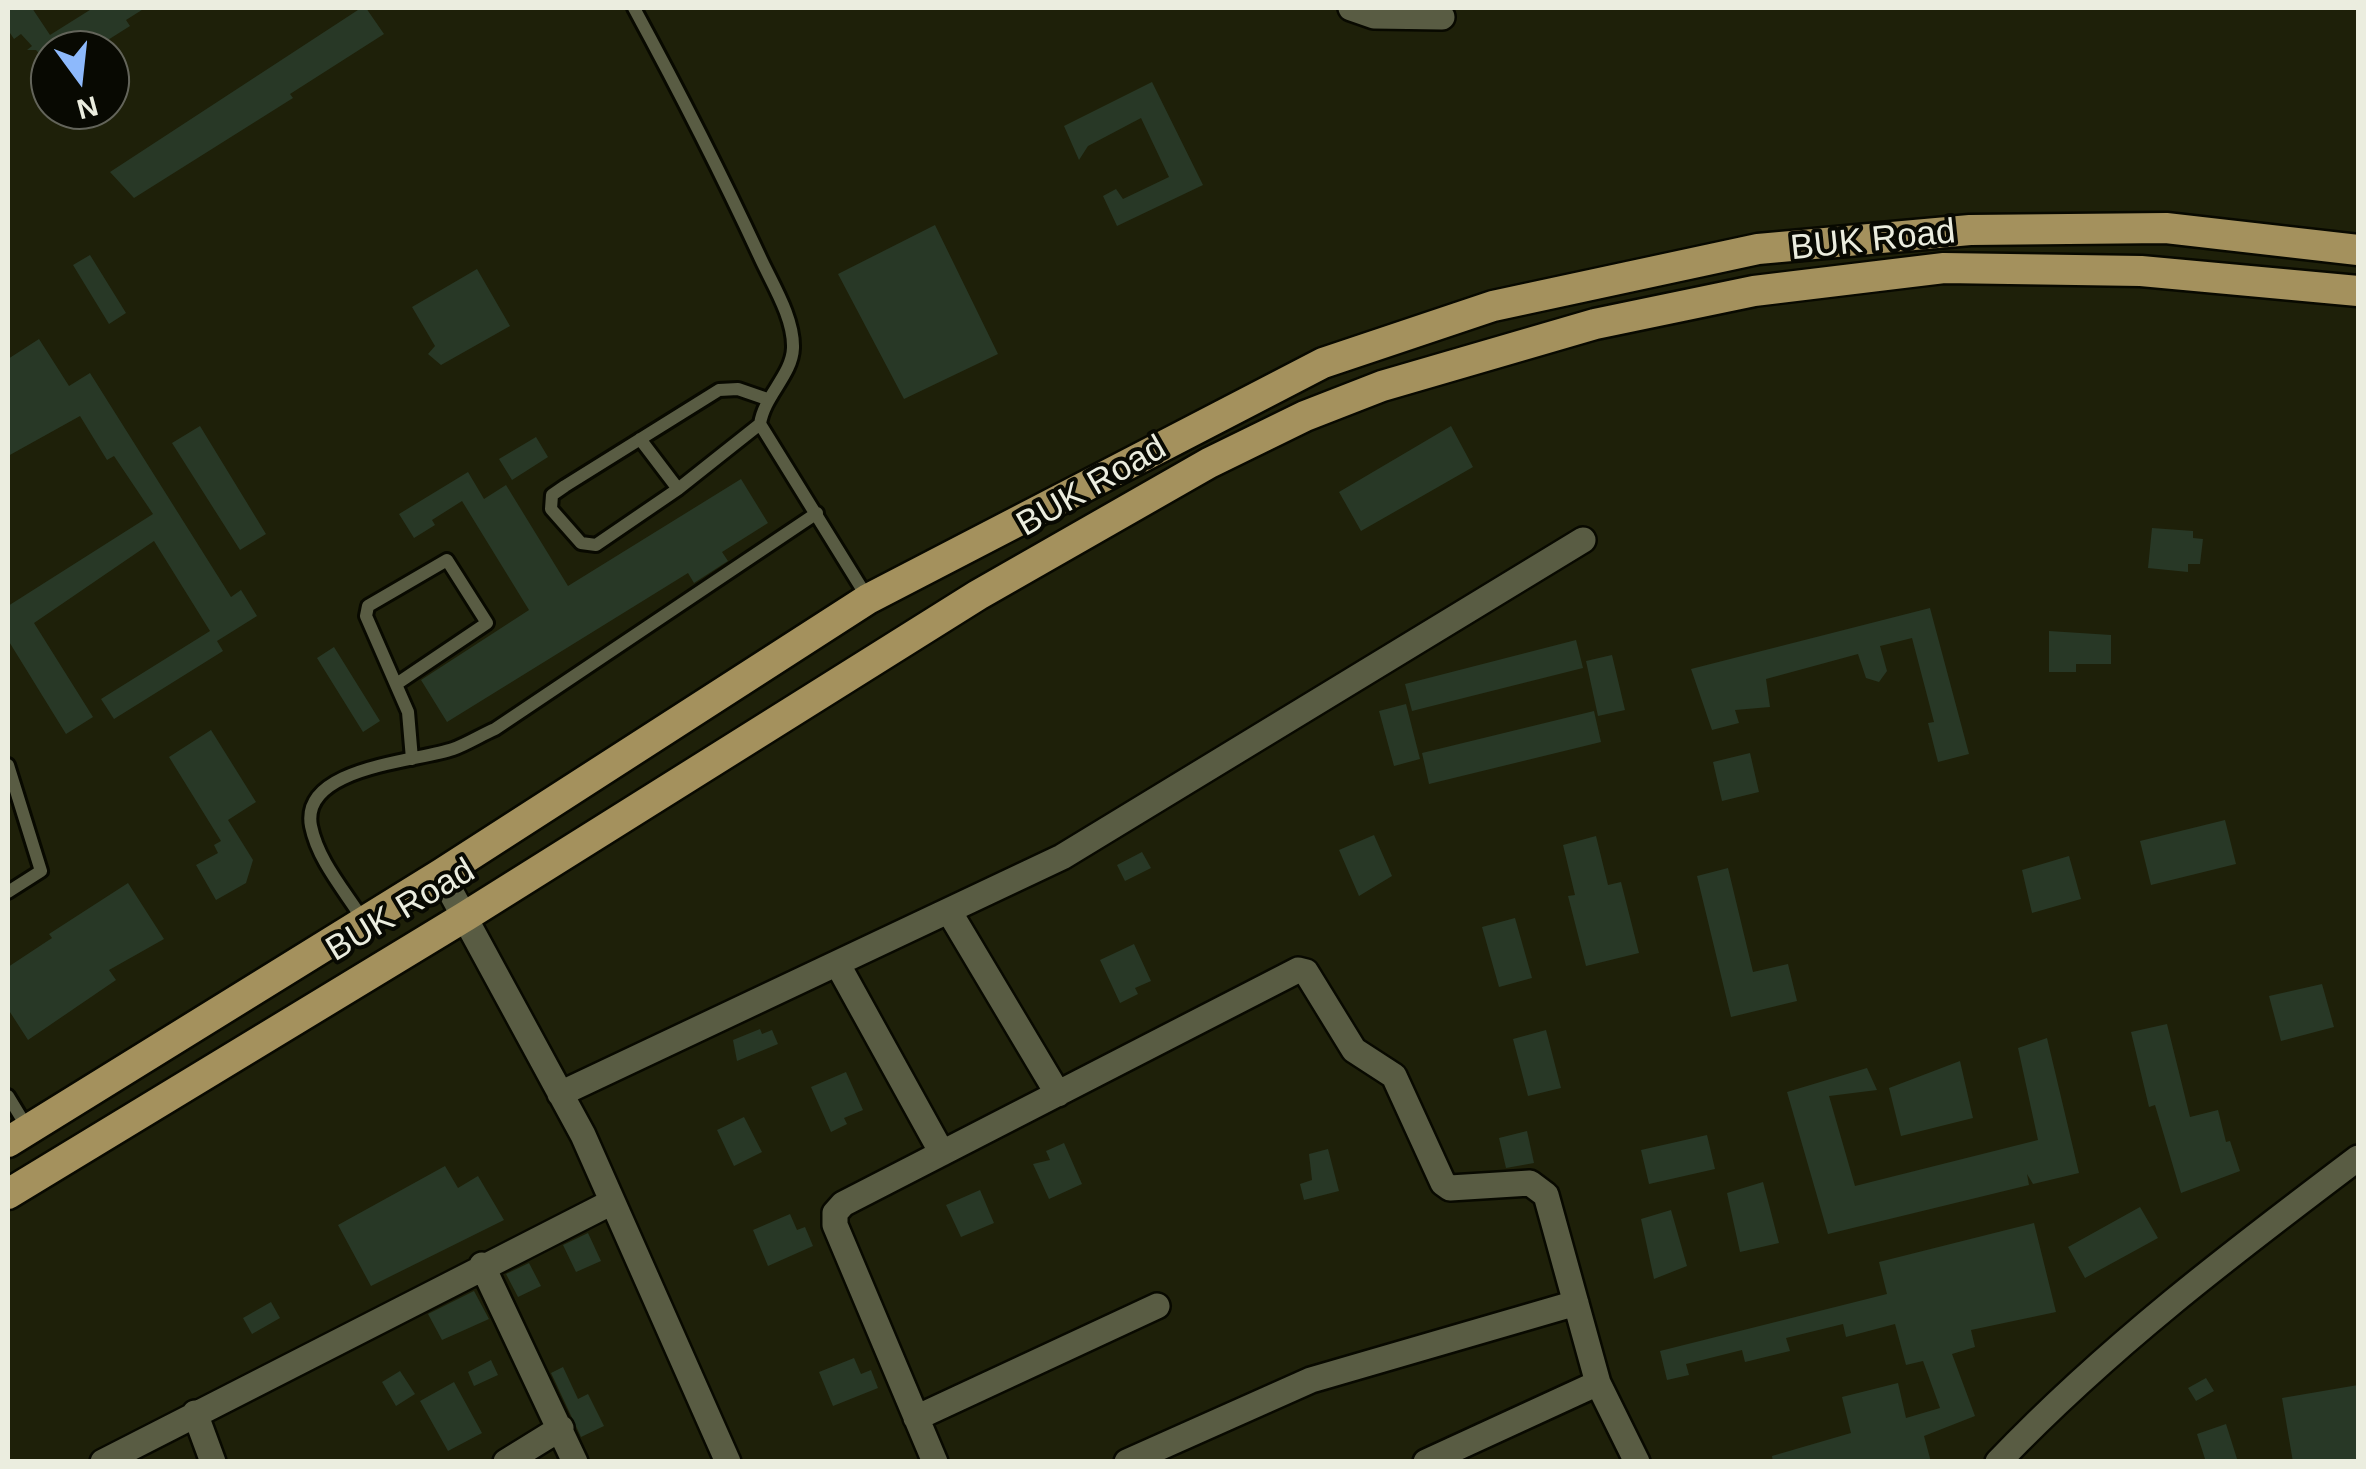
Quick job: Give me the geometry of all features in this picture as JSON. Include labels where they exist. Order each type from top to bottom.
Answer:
[{"type":"main road","name":"BUK Road","points":[[18,1136],[442,874],[868,599],[1324,364],[1493,306],[1758,248],[1970,230],[2166,228],[2358,250]]},
{"type":"main road","name":"BUK Road","points":[[8,1194],[466,916],[978,595],[1209,463],[1305,416],[1382,386],[1595,324],[1754,291],[1944,268],[2141,271],[2358,291]]},
{"type":"street","points":[[1351,8],[1374,16],[1442,16]]},
{"type":"street","points":[[560,1094],[1062,857],[1583,540]]},
{"type":"street","points":[[442,874],[560,1094],[728,1462]]},
{"type":"street","points":[[950,912],[1058,1094]]},
{"type":"street","points":[[838,965],[942,1154]]},
{"type":"street","points":[[936,1462],[835,1225],[834,1213],[843,1204],[1298,970],[1306,972],[1354,1050],[1394,1076],[1443,1183],[1450,1188],[1530,1183],[1540,1186],[1598,1383],[1636,1462]]},
{"type":"street","points":[[1998,1462],[2052,1406],[2177,1294],[2358,1158]]},
{"type":"street","points":[[102,1462],[612,1202]]},
{"type":"street","points":[[482,1265],[575,1462]]},
{"type":"street","points":[[1127,1462],[1311,1380],[1576,1303]]},
{"type":"street","points":[[916,1418],[1157,1306]]},
{"type":"street","points":[[1426,1462],[1598,1383]]},
{"type":"street","points":[[195,1413],[213,1462]]},
{"type":"street","points":[[506,1462],[561,1428]]},
{"type":"lane","points":[[634,8],[712,154],[786,314],[794,344],[791,360],[767,400],[760,424],[678,489],[596,545],[581,544],[551,509],[552,496],[719,390],[738,390],[767,400]]},
{"type":"lane","points":[[760,424],[868,599]]},
{"type":"lane","points":[[640,439],[678,489]]},
{"type":"lane","points":[[365,922],[319,852],[310,822],[319,794],[339,778],[454,748],[495,728],[817,513]]},
{"type":"lane","points":[[398,684],[487,623],[447,560],[368,606],[369,632],[398,684],[408,712],[412,759]]},
{"type":"lane","points":[[8,765],[41,871],[8,892]]},
{"type":"lane","points":[[8,1096],[18,1136]]},
{"type":"building","points":[[8,8],[32,8],[47,30],[30,30],[30,44],[21,34],[14,39],[8,30]]},
{"type":"building","points":[[93,8],[145,8],[126,20],[130,26],[124,30],[58,30]]},
{"type":"building","points":[[366,8],[384,34],[290,94],[293,98],[134,198],[110,172]]},
{"type":"building","points":[[1152,82],[1203,185],[1117,226],[1103,196],[1116,189],[1123,199],[1169,177],[1141,118],[1088,146],[1079,160],[1064,126]]},
{"type":"building","points":[[935,225],[998,354],[904,399],[838,274]]},
{"type":"building","points":[[90,255],[126,313],[109,324],[73,265]]},
{"type":"building","points":[[477,269],[510,326],[441,365],[428,354],[435,346],[412,307]]},
{"type":"building","points":[[39,339],[69,386],[90,373],[231,597],[241,590],[257,616],[217,641],[223,651],[114,719],[101,699],[210,631],[154,541],[34,623],[93,717],[66,734],[8,640],[8,606],[153,514],[114,456],[107,460],[80,416],[8,456],[8,359]]},
{"type":"building","points":[[200,426],[266,534],[240,550],[172,443]]},
{"type":"building","points":[[1451,426],[1473,467],[1361,531],[1339,492]]},
{"type":"building","points":[[536,437],[548,457],[512,480],[499,459]]},
{"type":"building","points":[[468,472],[484,499],[506,485],[568,586],[741,479],[768,523],[722,552],[728,561],[694,583],[688,573],[447,722],[421,680],[529,610],[462,501],[432,520],[435,525],[414,538],[399,514]]},
{"type":"building","points":[[2152,528],[2193,531],[2193,538],[2203,539],[2200,564],[2188,564],[2188,572],[2148,568]]},
{"type":"building","points":[[1930,608],[1969,754],[1938,762],[1928,723],[1934,722],[1912,638],[1880,646],[1887,671],[1879,682],[1866,678],[1858,654],[1766,679],[1770,707],[1735,710],[1739,723],[1712,730],[1691,669]]},
{"type":"building","points":[[2049,631],[2111,635],[2111,664],[2076,664],[2076,672],[2049,672]]},
{"type":"building","points":[[1576,640],[1583,668],[1412,711],[1405,684]]},
{"type":"building","points":[[334,647],[380,721],[363,732],[317,658]]},
{"type":"building","points":[[1612,655],[1625,710],[1598,716],[1586,661]]},
{"type":"building","points":[[1406,704],[1420,759],[1394,766],[1379,711]]},
{"type":"building","points":[[1594,711],[1601,742],[1429,784],[1422,753]]},
{"type":"building","points":[[211,730],[256,802],[228,820],[253,860],[246,883],[216,900],[196,865],[218,853],[214,845],[221,841],[169,757]]},
{"type":"building","points":[[1750,753],[1759,792],[1722,801],[1713,762]]},
{"type":"building","points":[[2225,820],[2236,864],[2151,885],[2140,841]]},
{"type":"building","points":[[1374,835],[1392,876],[1359,896],[1339,850]]},
{"type":"building","points":[[1596,836],[1608,885],[1621,882],[1639,953],[1586,966],[1568,896],[1575,895],[1563,845]]},
{"type":"building","points":[[1142,852],[1151,868],[1125,881],[1117,865]]},
{"type":"building","points":[[2069,856],[2081,899],[2032,913],[2022,870]]},
{"type":"building","points":[[1728,868],[1753,972],[1788,964],[1797,1001],[1731,1017],[1697,876]]},
{"type":"building","points":[[128,883],[164,939],[109,970],[116,980],[28,1040],[8,1009],[8,967],[52,938],[49,934]]},
{"type":"building","points":[[1515,918],[1532,978],[1499,987],[1482,927]]},
{"type":"building","points":[[1134,944],[1151,981],[1135,988],[1138,994],[1120,1003],[1100,960]]},
{"type":"building","points":[[2322,984],[2334,1027],[2281,1041],[2269,996]]},
{"type":"building","points":[[2167,1024],[2190,1117],[2218,1110],[2226,1142],[2230,1141],[2240,1171],[2181,1193],[2155,1105],[2149,1107],[2131,1032]]},
{"type":"building","points":[[760,1029],[762,1034],[772,1030],[778,1044],[737,1061],[733,1040]]},
{"type":"building","points":[[1546,1030],[1561,1088],[1528,1096],[1513,1039]]},
{"type":"building","points":[[2047,1038],[2079,1173],[2033,1184],[2027,1174],[2029,1185],[1828,1234],[1787,1092],[1867,1068],[1877,1090],[1829,1096],[1855,1186],[2038,1140],[2018,1048]]},
{"type":"building","points":[[1960,1061],[1973,1118],[1901,1136],[1889,1088]]},
{"type":"building","points":[[846,1072],[863,1110],[844,1118],[847,1124],[831,1132],[811,1087]]},
{"type":"building","points":[[744,1117],[762,1152],[734,1166],[717,1130]]},
{"type":"building","points":[[1527,1131],[1534,1163],[1506,1168],[1499,1138]]},
{"type":"building","points":[[1707,1135],[1715,1169],[1649,1184],[1641,1150]]},
{"type":"building","points":[[1064,1143],[1082,1184],[1049,1199],[1033,1164],[1050,1160],[1046,1151]]},
{"type":"building","points":[[1328,1149],[1339,1191],[1304,1200],[1300,1184],[1312,1180],[1309,1154]]},
{"type":"building","points":[[445,1166],[458,1188],[478,1176],[504,1220],[371,1286],[338,1225]]},
{"type":"building","points":[[1763,1182],[1779,1243],[1740,1252],[1727,1193]]},
{"type":"building","points":[[980,1190],[994,1223],[961,1237],[946,1205]]},
{"type":"building","points":[[2140,1207],[2158,1238],[2085,1278],[2068,1247]]},
{"type":"building","points":[[1671,1210],[1687,1266],[1654,1279],[1641,1219]]},
{"type":"building","points":[[790,1214],[797,1230],[805,1227],[813,1246],[768,1266],[753,1230]]},
{"type":"building","points":[[2034,1223],[2056,1312],[1971,1330],[1975,1347],[1952,1354],[1975,1416],[1924,1436],[1931,1462],[1773,1462],[1772,1456],[1851,1433],[1842,1397],[1898,1383],[1906,1418],[1940,1408],[1923,1361],[1906,1365],[1895,1324],[1846,1337],[1843,1324],[1786,1338],[1790,1351],[1745,1362],[1742,1350],[1686,1364],[1689,1375],[1667,1380],[1660,1351],[1887,1294],[1879,1262]]},
{"type":"building","points":[[588,1233],[601,1261],[576,1272],[563,1245]]},
{"type":"building","points":[[529,1263],[541,1286],[518,1297],[506,1274]]},
{"type":"building","points":[[474,1291],[489,1319],[442,1340],[428,1314]]},
{"type":"building","points":[[271,1302],[280,1318],[252,1334],[243,1318]]},
{"type":"building","points":[[854,1358],[861,1374],[871,1370],[878,1388],[833,1406],[819,1372]]},
{"type":"building","points":[[491,1360],[498,1375],[474,1386],[468,1372]]},
{"type":"building","points":[[563,1367],[578,1399],[588,1394],[604,1426],[581,1437],[551,1373]]},
{"type":"building","points":[[400,1371],[415,1394],[396,1406],[382,1382]]},
{"type":"building","points":[[2206,1378],[2214,1391],[2196,1401],[2188,1388]]},
{"type":"building","points":[[454,1382],[482,1433],[448,1451],[420,1401]]},
{"type":"building","points":[[2358,1385],[2358,1462],[2293,1462],[2282,1398]]},
{"type":"building","points":[[2226,1424],[2238,1462],[2206,1462],[2197,1434]]}]
